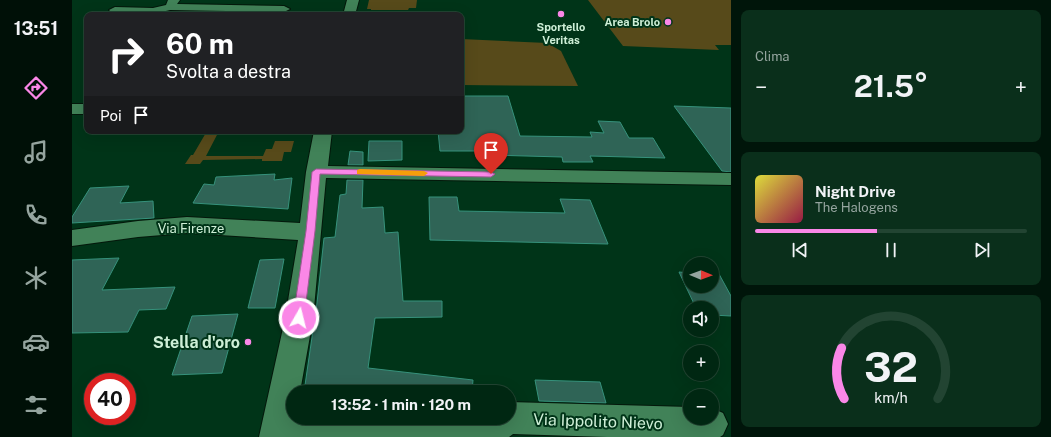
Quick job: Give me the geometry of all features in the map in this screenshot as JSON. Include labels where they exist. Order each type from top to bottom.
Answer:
[{"type":"street","points":[[350,12],[354,0]]},
{"type":"street","points":[[115,10],[153,11],[172,3],[284,9]]},
{"type":"street","points":[[72,109],[84,109]]},
{"type":"street","points":[[277,428],[299,318],[311,231],[316,172],[322,134]]},
{"type":"street","points":[[316,172],[731,179]]},
{"type":"street","name":"Via Firenze","points":[[72,238],[142,228],[204,226],[272,231],[311,231]]},
{"type":"street","name":"Via Ippolito Nievo","points":[[516,418],[683,423]]},
{"type":"street","name":"Via Ippolito Nievo","points":[[277,428],[484,437],[499,425]]},
{"type":"shaded area","points":[[369,0],[417,0],[416,8],[409,8],[408,10],[371,10],[367,9]]},
{"type":"shaded area","name":"Area Brolo","points":[[588,0],[731,0],[731,45],[715,45],[719,50],[623,46]]},
{"type":"shaded area","points":[[464,39],[547,43],[561,51],[578,86],[464,85]]},
{"type":"shaded area","points":[[205,134],[217,134],[206,156],[263,156],[266,149],[272,149],[275,141],[294,141],[291,152],[284,152],[282,161],[262,161],[262,159],[203,160],[200,164],[185,164],[191,155],[193,155]]},
{"type":"building","points":[[464,96],[508,96],[520,136],[592,137],[590,132],[604,133],[598,121],[620,122],[629,138],[653,138],[665,158],[590,156],[593,162],[563,162],[562,157],[489,155],[488,151],[440,151],[438,134],[464,134]]},
{"type":"building","points":[[674,106],[731,108],[731,172],[722,171]]},
{"type":"building","points":[[369,141],[402,141],[402,160],[368,161]]},
{"type":"building","points":[[350,151],[363,152],[363,165],[348,165]]},
{"type":"building","points":[[275,174],[274,180],[292,178],[288,209],[193,203],[204,184],[214,185],[216,177]]},
{"type":"building","points":[[347,180],[363,180],[362,208],[383,207],[385,233],[398,232],[403,301],[442,301],[442,317],[375,318],[368,368],[473,380],[473,385],[305,385],[317,303],[324,238],[335,237],[340,195],[346,194]]},
{"type":"building","points":[[129,186],[120,203],[153,201],[154,218],[72,223],[72,217],[90,188]]},
{"type":"building","points":[[429,197],[457,197],[459,211],[565,213],[560,199],[590,200],[608,244],[430,240]]},
{"type":"building","points":[[119,258],[102,290],[175,287],[166,309],[139,310],[128,332],[72,333],[72,260]]},
{"type":"building","points":[[284,259],[275,308],[248,308],[260,260]]},
{"type":"building","points":[[679,272],[683,272],[683,280]]},
{"type":"building","points":[[719,274],[731,296],[731,316],[719,315],[719,301],[693,301],[689,293],[719,293]]},
{"type":"building","points":[[238,314],[222,373],[172,375],[192,316]]},
{"type":"building","points":[[535,380],[600,382],[606,403],[539,401]]},
{"type":"slow traffic","points":[[360,172],[424,173]]},
{"type":"place","name":"Sportello Veritas","points":[[561,14]]},
{"type":"place","name":"Area Brolo","points":[[668,22]]},
{"type":"place","name":"Stella d'oro","points":[[248,342]]},
{"type":"route","points":[[299,318],[311,231],[316,172],[337,171],[491,174]]}]
